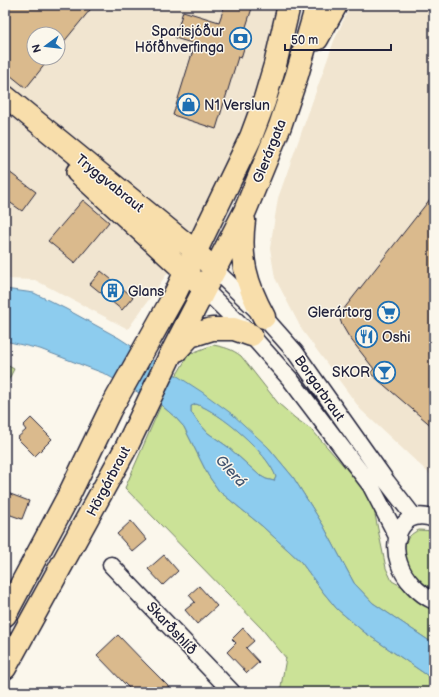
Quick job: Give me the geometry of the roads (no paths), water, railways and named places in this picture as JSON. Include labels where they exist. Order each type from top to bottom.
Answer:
[{"type":"highway","name":"Glerárgata","points":[[186,272],[251,137],[264,102],[275,65],[290,5]]},
{"type":"highway","name":"Glerárgata","points":[[204,289],[245,211],[280,126],[297,75],[317,5]]},
{"type":"highway","points":[[297,75],[336,5]]},
{"type":"highway","points":[[245,211],[242,253],[245,272],[255,300],[264,317]]},
{"type":"highway","name":"Hörgárbraut","points":[[5,615],[68,497],[110,410],[186,272]]},
{"type":"highway","name":"Hörgárbraut","points":[[5,668],[124,451],[204,289]]},
{"type":"highway","points":[[170,356],[190,336],[212,329],[234,328],[251,335]]},
{"type":"main road","name":"Tryggvabraut","points":[[5,96],[196,251],[215,270]]},
{"type":"main road","name":"Tryggvabraut","points":[[5,111],[88,182],[128,221],[204,289]]},
{"type":"street","name":"Borgarbraut","points":[[215,270],[264,317],[295,352],[387,482],[427,517]]},
{"type":"street","name":"Borgarbraut","points":[[204,289],[251,335],[290,379],[371,486],[398,538]]},
{"type":"street","name":"Borgarbraut","points":[[427,517],[405,522],[400,528],[396,550],[399,564],[406,577],[415,588],[434,601]]},
{"type":"street","name":"Skarðshlíð","points":[[111,565],[232,692]]},
{"type":"water","name":"Glerá","points":[[5,289],[34,293],[119,338],[202,392],[232,414],[268,447],[293,477],[323,525],[354,583],[373,603],[434,644],[434,680],[364,632],[337,609],[301,562],[262,526],[219,491],[208,475],[184,427],[161,405],[103,373],[40,349],[5,341]],"holes":[[[196,404],[206,408],[230,424],[254,445],[271,467],[276,477],[274,481],[259,475],[228,447],[208,433],[191,412],[191,406]]]},
{"type":"place","name":"Sparisjóður Höfðhverfinga","points":[[240,39]]},
{"type":"place","name":"N1 Verslun","points":[[189,105]]},
{"type":"place","name":"Glans","points":[[112,291]]},
{"type":"place","name":"Glerártorg","points":[[388,312]]},
{"type":"place","name":"Oshi","points":[[366,337]]},
{"type":"place","name":"SKOR","points":[[385,372]]}]
